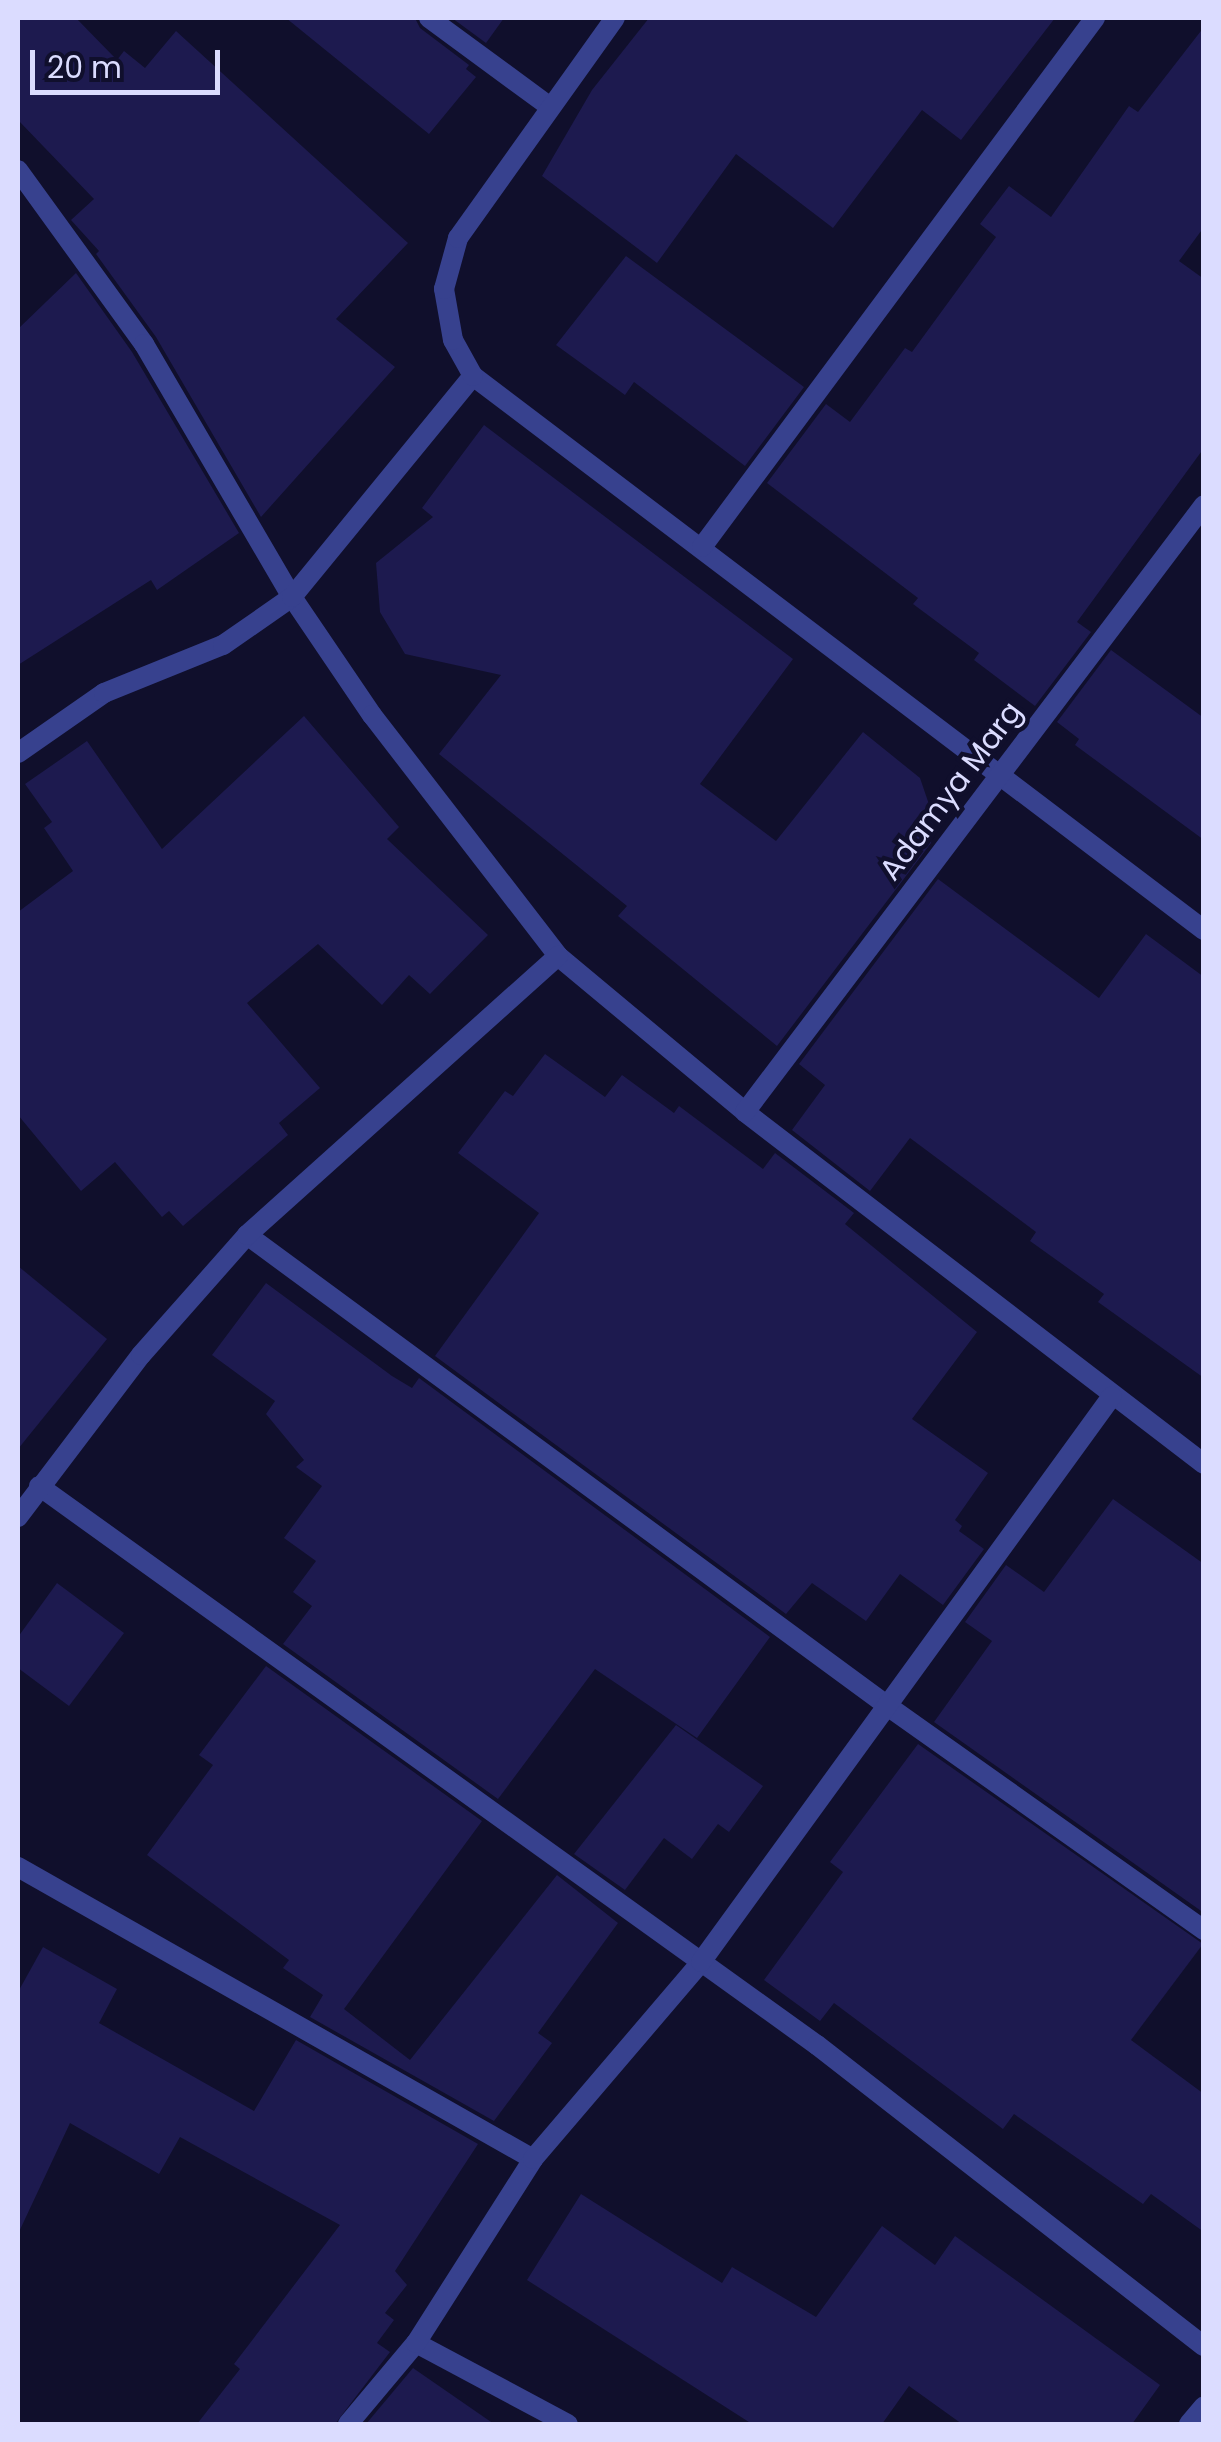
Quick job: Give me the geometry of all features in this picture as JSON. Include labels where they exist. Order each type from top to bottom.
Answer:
[{"type":"street","points":[[429,18],[550,108]]},
{"type":"street","points":[[615,18],[458,238],[444,288],[452,340],[473,376],[1204,930]]},
{"type":"street","points":[[702,547],[1096,18]]},
{"type":"street","points":[[18,170],[144,344],[292,597],[450,821],[558,956],[745,1112],[1204,1464]]},
{"type":"street","points":[[18,753],[104,693],[223,645],[292,597],[473,376]]},
{"type":"street","name":"Adamya Marg","points":[[745,1112],[1204,505]]},
{"type":"street","points":[[18,1517],[142,1355],[248,1236],[558,956]]},
{"type":"street","points":[[248,1236],[889,1707],[1204,1930]]},
{"type":"street","points":[[348,2424],[416,2344],[533,2159],[701,1962],[1112,1396]]},
{"type":"street","points":[[39,1486],[204,1600],[817,2045],[1204,2346]]},
{"type":"street","points":[[18,1867],[533,2159]]},
{"type":"street","points":[[416,2344],[568,2424]]},
{"type":"street","points":[[1188,2424],[1204,2406]]},
{"type":"building","points":[[18,18],[76,18],[117,60],[124,51],[145,68],[176,31],[408,243],[336,319],[395,367],[261,517],[156,337],[96,254],[99,251],[71,220],[94,199],[18,120]]},
{"type":"building","points":[[286,18],[415,18],[420,28],[469,65],[466,69],[476,77],[429,134]]},
{"type":"building","points":[[452,18],[504,18],[486,43]]},
{"type":"building","points":[[649,18],[1055,18],[961,140],[922,110],[833,228],[736,154],[657,263],[542,176],[592,90]]},
{"type":"building","points":[[1204,27],[1204,227],[1179,261],[1204,279],[1204,448],[1077,622],[1091,632],[1035,706],[974,660],[979,653],[913,604],[918,598],[767,483],[826,404],[850,422],[905,348],[912,352],[996,237],[980,224],[1009,186],[1051,217],[1129,106],[1138,112]]},
{"type":"building","points":[[626,256],[804,387],[745,466],[634,382],[625,395],[556,345]]},
{"type":"building","points":[[76,273],[132,352],[239,533],[157,590],[151,580],[18,665],[18,329]]},
{"type":"building","points":[[484,425],[793,659],[700,784],[776,841],[863,732],[920,778],[934,819],[931,843],[777,1046],[618,916],[627,906],[439,754],[501,675],[405,654],[380,612],[376,563],[433,517],[422,508]]},
{"type":"building","points":[[1111,650],[1204,718],[1204,840],[1075,745],[1079,739],[1057,722]]},
{"type":"building","points":[[304,716],[399,827],[387,839],[488,935],[430,994],[409,975],[382,1005],[318,944],[247,1003],[320,1088],[279,1123],[288,1135],[183,1226],[169,1211],[162,1217],[115,1162],[81,1191],[18,1115],[18,912],[73,871],[44,828],[52,822],[25,784],[87,741],[162,849]]},
{"type":"building","points":[[938,879],[1099,998],[1146,934],[1204,977],[1204,1378],[1098,1302],[1104,1294],[1030,1241],[1036,1232],[910,1138],[870,1191],[792,1130],[825,1085],[799,1064]]},
{"type":"building","points":[[545,1054],[605,1097],[622,1075],[674,1113],[679,1106],[763,1169],[775,1153],[854,1213],[845,1224],[977,1332],[912,1419],[988,1473],[955,1520],[962,1526],[959,1531],[984,1549],[943,1605],[900,1574],[866,1621],[812,1583],[786,1614],[435,1356],[539,1213],[458,1153],[505,1091],[513,1096]]},
{"type":"building","points":[[18,1266],[107,1339],[18,1449]]},
{"type":"building","points":[[266,1283],[392,1376],[412,1388],[419,1378],[770,1637],[697,1738],[595,1669],[498,1799],[283,1644],[312,1606],[293,1592],[316,1561],[284,1538],[322,1486],[296,1467],[304,1460],[266,1414],[275,1401],[212,1355]]},
{"type":"building","points":[[1113,1499],[1204,1564],[1204,1913],[934,1722],[992,1641],[965,1622],[1006,1565],[1044,1592]]},
{"type":"building","points":[[57,1583],[124,1633],[69,1706],[18,1668],[18,1637]]},
{"type":"building","points":[[266,1666],[482,1821],[344,2009],[410,2060],[557,1875],[618,1923],[538,2033],[552,2043],[494,2121],[310,2017],[323,1995],[283,1968],[289,1960],[147,1855],[213,1765],[199,1755]]},
{"type":"building","points":[[676,1725],[763,1786],[729,1832],[718,1824],[692,1859],[664,1838],[625,1890],[574,1854]]},
{"type":"building","points":[[918,1744],[1203,1944],[1131,2040],[1204,2094],[1204,2232],[1151,2194],[1143,2204],[1014,2114],[1003,2129],[834,2003],[820,2021],[764,1980],[843,1872],[830,1862]]},
{"type":"building","points":[[43,1947],[117,1989],[99,2023],[254,2111],[296,2040],[478,2144],[395,2271],[407,2285],[385,2313],[394,2320],[377,2343],[390,2352],[335,2424],[197,2424],[240,2369],[234,2364],[340,2225],[180,2137],[159,2174],[70,2123],[18,2234],[18,1992]]},
{"type":"building","points":[[581,2194],[722,2283],[732,2267],[816,2317],[882,2226],[935,2265],[955,2236],[1160,2385],[1132,2424],[962,2424],[909,2386],[882,2424],[752,2424],[527,2280]]},
{"type":"building","points":[[413,2368],[494,2424],[366,2424]]}]
